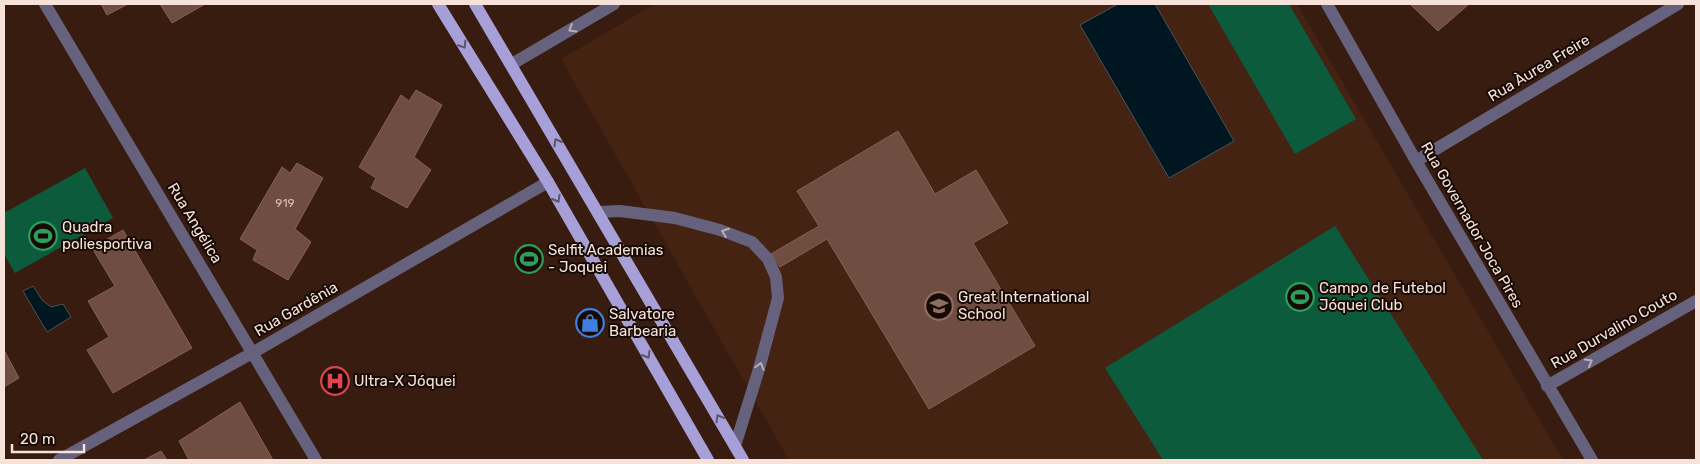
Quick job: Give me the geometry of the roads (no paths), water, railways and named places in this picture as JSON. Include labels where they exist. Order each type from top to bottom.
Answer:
[{"type":"main road","points":[[438,4],[548,182],[708,460]]},
{"type":"main road","points":[[475,4],[743,460]]},
{"type":"main road","points":[[487,4],[491,30]]},
{"type":"street","name":"Rua Angélica","points":[[45,4],[254,352],[316,460]]},
{"type":"street","points":[[512,64],[614,4]]},
{"type":"street","name":"Rua Governador Joca Pires","points":[[1327,4],[1416,161],[1592,460]]},
{"type":"street","name":"Rua Àurea Freire","points":[[1416,161],[1678,4]]},
{"type":"street","name":"Rua Gardênia","points":[[59,460],[254,352],[548,182]]},
{"type":"street","points":[[598,212],[620,211],[675,218],[720,230],[752,242],[768,259],[776,277],[778,298],[759,369],[735,446]]},
{"type":"street","name":"Rua Durvalino Couto","points":[[1547,386],[1696,301]]},
{"type":"water","points":[[1118,4],[1155,4],[1234,141],[1169,178],[1080,25]]},
{"type":"water","points":[[33,286],[42,300],[51,307],[63,304],[71,317],[47,332],[23,291]]},
{"type":"place","name":"Quadra poliesportiva","points":[[43,236]]},
{"type":"place","name":"Selfit Academias - Joquei","points":[[529,259]]},
{"type":"place","name":"Campo de Futebol Jóquei Club","points":[[1300,297]]},
{"type":"place","name":"Great International School","points":[[939,306]]},
{"type":"place","name":"Salvatore Barbearia","points":[[590,323]]},
{"type":"place","name":"Ultra-X Jóquei","points":[[335,381]]}]
